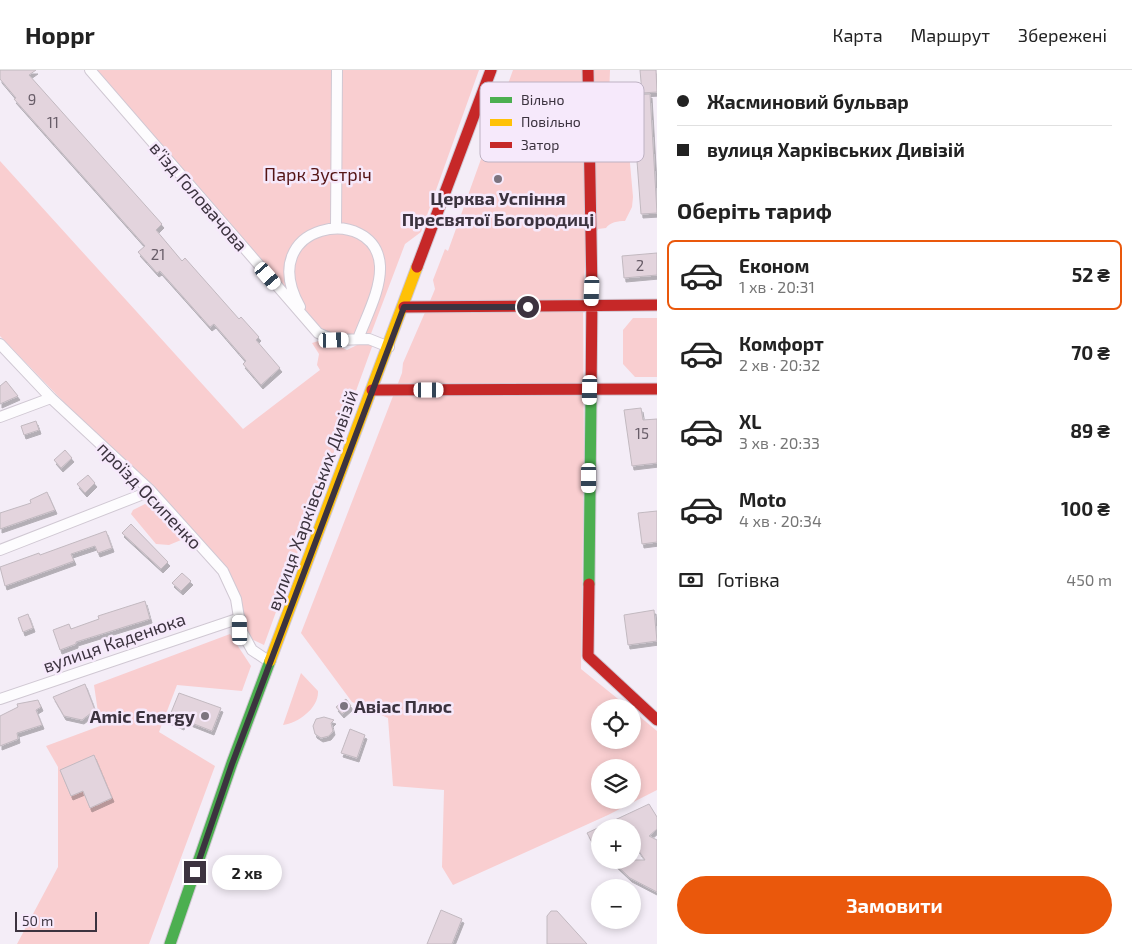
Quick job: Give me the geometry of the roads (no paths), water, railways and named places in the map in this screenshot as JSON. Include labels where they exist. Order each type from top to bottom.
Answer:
[{"type":"street","name":"в'їзд Головачова","points":[[90,70],[318,333],[334,340],[369,339],[389,347]]},
{"type":"street","points":[[336,228],[337,70]]},
{"type":"street","name":"вулиця Харківських Дивізій","points":[[487,82],[491,70]]},
{"type":"street","name":"вулиця Харківських Дивізій","points":[[170,944],[232,764],[480,100]]},
{"type":"street","points":[[589,162],[591,306],[588,656],[657,720]]},
{"type":"street","points":[[307,321],[295,298],[290,281],[291,260],[305,238],[320,230],[336,228],[356,233],[374,247],[379,258],[379,280],[358,339]]},
{"type":"street","points":[[404,307],[657,306]]},
{"type":"street","name":"проїзд Осипенко","points":[[0,344],[51,398],[151,491],[223,571],[236,599],[240,618],[240,630],[252,650],[270,662]]},
{"type":"street","points":[[372,390],[657,389]]},
{"type":"street","points":[[0,417],[51,398]]},
{"type":"street","points":[[0,550],[151,491]]},
{"type":"street","name":"вулиця Каденюка","points":[[0,699],[240,618]]},
{"type":"place","name":"Церква Успіння Пресвятої Богородиці","points":[[498,179]]},
{"type":"place","name":"Авіас Плюс","points":[[344,706]]},
{"type":"place","name":"Amic Energy","points":[[205,716]]},
{"type":"park label","name":"Парк Зустріч","points":[[318,174]]}]
